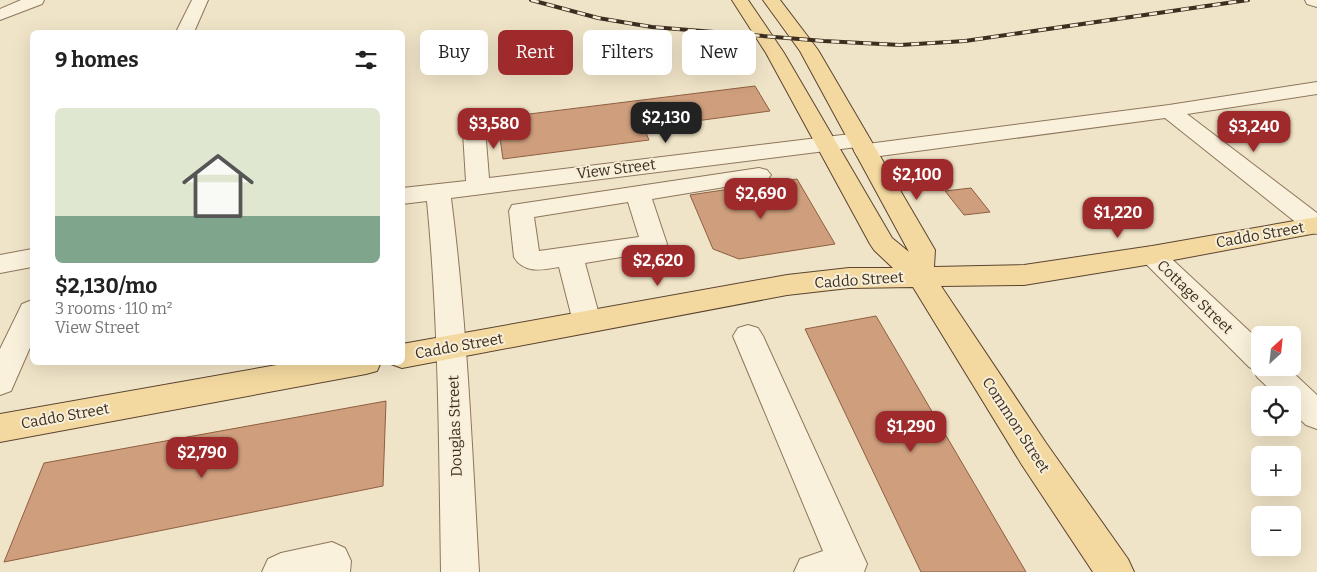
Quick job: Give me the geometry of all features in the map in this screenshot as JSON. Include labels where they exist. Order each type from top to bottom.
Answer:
[{"type":"main road","name":"Common Street","points":[[740,0],[775,52],[882,244],[920,276],[1034,454],[1115,572]]},
{"type":"main road","points":[[771,0],[809,50],[922,250],[920,276]]},
{"type":"main road","name":"Caddo Street","points":[[405,355],[787,285],[849,278],[1024,275],[1152,255],[1317,225]]},
{"type":"main road","name":"Caddo Street","points":[[0,428],[349,365]]},
{"type":"street","points":[[0,14],[36,0]]},
{"type":"street","points":[[186,30],[200,0]]},
{"type":"street","points":[[1313,0],[1317,2]]},
{"type":"street","name":"View Street","points":[[405,196],[825,143],[862,145],[1169,111],[1317,88]]},
{"type":"street","points":[[1169,111],[1317,225]]},
{"type":"street","points":[[473,116],[478,187]]},
{"type":"street","points":[[638,194],[649,183],[645,166]]},
{"type":"street","points":[[613,170],[618,186],[638,194]]},
{"type":"street","points":[[638,194],[654,244],[570,258],[533,260],[528,257],[521,211],[760,175]]},
{"type":"street","name":"Douglas Street","points":[[438,191],[448,280],[452,347],[460,572]]},
{"type":"street","name":"Cottage Street","points":[[1152,255],[1251,351]]},
{"type":"street","points":[[0,264],[30,258]]},
{"type":"street","points":[[570,258],[587,322]]},
{"type":"street","points":[[0,382],[30,315]]},
{"type":"street","points":[[748,336],[848,564],[813,572]]},
{"type":"street","points":[[1276,376],[1317,415]]},
{"type":"street","points":[[281,572],[332,561],[331,572]]},
{"type":"building","points":[[755,86],[770,111],[644,128],[649,140],[503,159],[497,118]]},
{"type":"building","points":[[797,179],[835,244],[739,259],[713,249],[690,195]]},
{"type":"building","points":[[971,188],[990,212],[964,215],[945,191]]},
{"type":"building","points":[[876,316],[1026,572],[921,572],[805,329]]},
{"type":"building","points":[[386,401],[383,486],[4,562],[44,463]]},
{"type":"railway","points":[[531,0],[598,18],[652,27],[824,41],[900,45],[965,41],[1248,0]]}]
